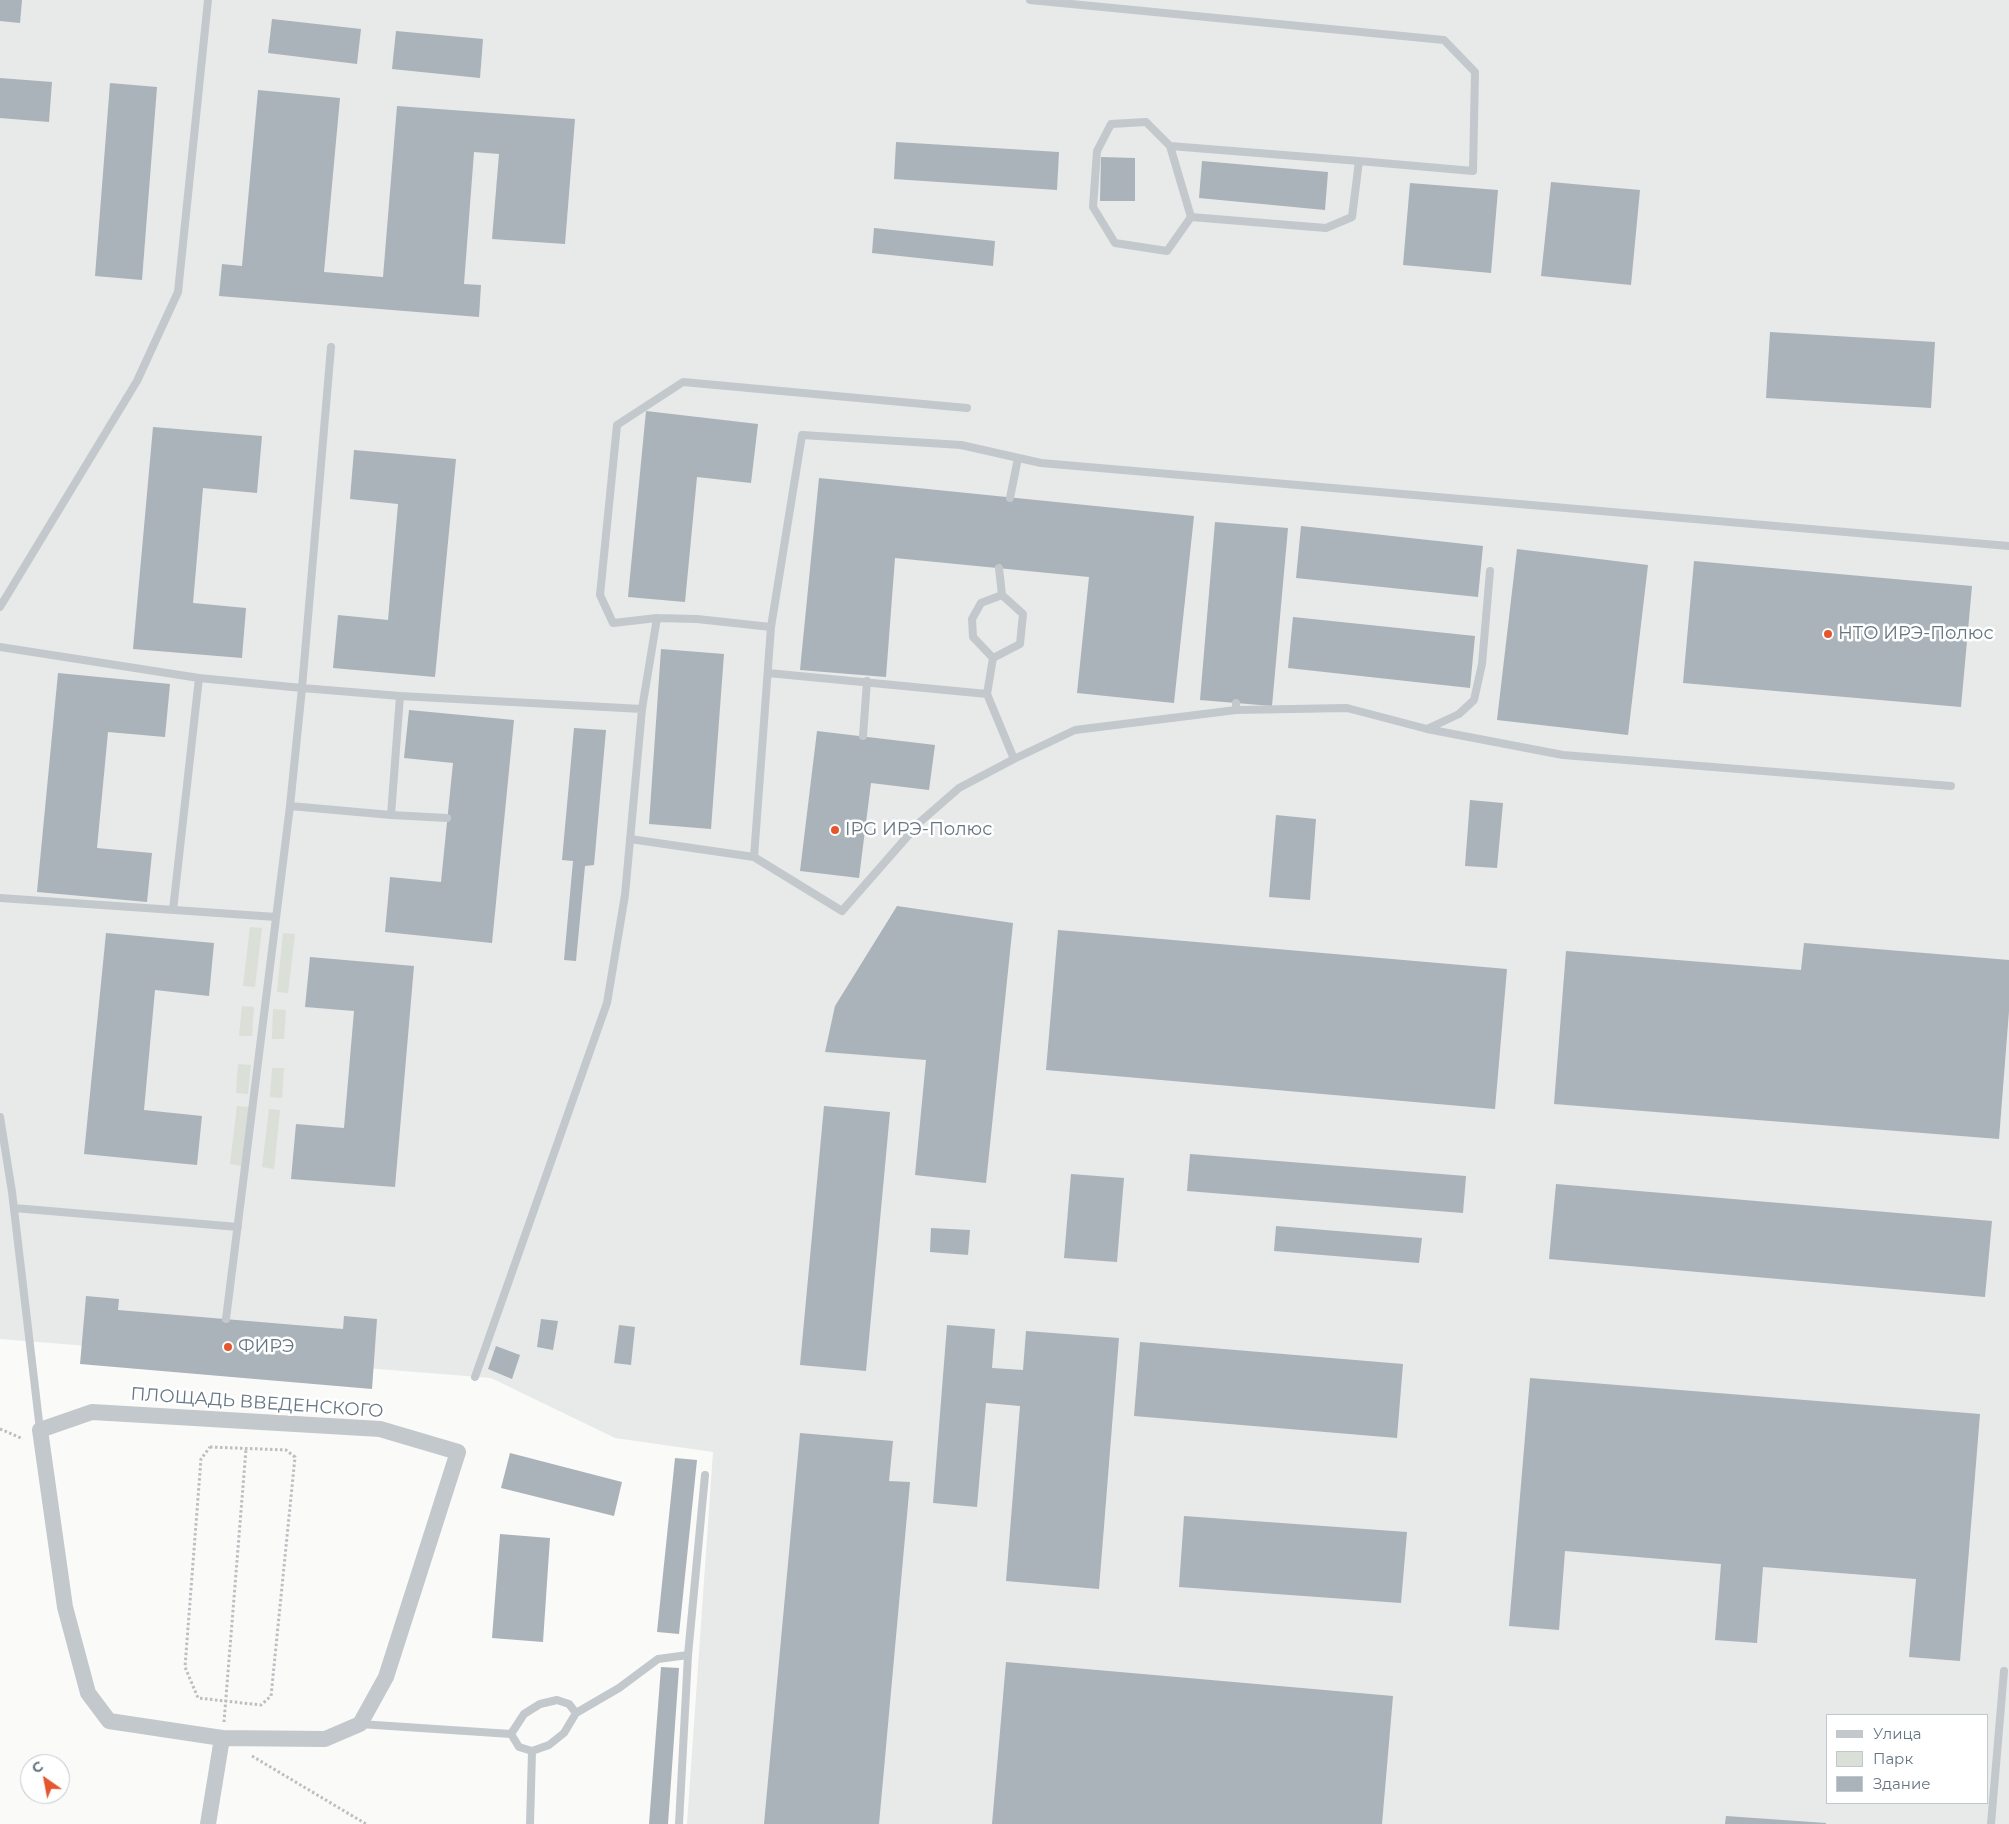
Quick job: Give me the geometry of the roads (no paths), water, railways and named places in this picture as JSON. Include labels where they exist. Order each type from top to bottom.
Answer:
[{"type":"street","name":"ПЛОЩАДЬ ВВЕДЕНСКОГО","points":[[40,1430],[92,1412],[102,1412],[380,1429],[458,1452],[386,1677],[360,1724]]},
{"type":"street","points":[[40,1430],[65,1607],[88,1693],[109,1721],[222,1738],[326,1739],[360,1724]]},
{"type":"street","points":[[208,1824],[222,1738]]},
{"type":"lane","points":[[0,607],[137,381],[178,292],[208,0]]},
{"type":"lane","points":[[1030,0],[1444,40],[1475,72],[1473,171],[1170,146]]},
{"type":"lane","points":[[1146,122],[1170,146],[1192,217],[1167,251],[1115,243],[1093,207],[1096,151],[1111,124],[1146,122]]},
{"type":"lane","points":[[1192,217],[1326,228],[1352,217],[1359,161]]},
{"type":"lane","points":[[226,1319],[290,806],[331,347]]},
{"type":"lane","points":[[771,627],[697,619],[657,618],[613,623],[600,594],[617,425],[683,382],[967,408]]},
{"type":"lane","points":[[754,857],[771,627],[802,435],[961,445],[1041,463],[2009,546]]},
{"type":"lane","points":[[1010,498],[1018,458]]},
{"type":"lane","points":[[993,658],[1020,644],[1023,614],[1002,595],[999,568]]},
{"type":"lane","points":[[1427,729],[1459,714],[1474,700],[1482,664],[1490,571]]},
{"type":"lane","points":[[993,658],[973,637],[972,619],[981,603],[1002,595]]},
{"type":"lane","points":[[475,1377],[607,1003],[624,895],[642,709],[657,618]]},
{"type":"lane","points":[[0,647],[199,678],[302,688],[400,696],[642,709]]},
{"type":"lane","points":[[993,658],[987,694],[1014,759]]},
{"type":"lane","points":[[768,673],[987,694]]},
{"type":"lane","points":[[173,910],[199,678]]},
{"type":"lane","points":[[863,736],[867,681]]},
{"type":"lane","points":[[391,815],[400,696]]},
{"type":"lane","points":[[630,839],[754,857],[842,911],[920,822],[959,788],[1014,759],[1075,730],[1236,707],[1347,708],[1427,729],[1563,755],[1952,786]]},
{"type":"lane","points":[[290,806],[447,818]]},
{"type":"lane","points":[[0,898],[276,917]]},
{"type":"lane","points":[[0,1117],[14,1208],[28,1341],[40,1430]]},
{"type":"lane","points":[[14,1208],[238,1227]]},
{"type":"lane","points":[[680,1824],[688,1655],[705,1475]]},
{"type":"lane","points":[[511,1734],[519,1747],[532,1751],[549,1745],[564,1733],[576,1713],[620,1688],[658,1659],[688,1655]]},
{"type":"lane","points":[[1991,1824],[2005,1702],[2004,1671]]},
{"type":"lane","points":[[511,1734],[524,1714],[540,1704],[557,1700],[569,1704],[576,1713]]},
{"type":"lane","points":[[360,1724],[511,1734]]},
{"type":"lane","points":[[530,1824],[532,1751]]},
{"type":"place","name":"НТО ИРЭ-Полюс","points":[[1828,634]]},
{"type":"place","name":"IPG ИРЭ-Полюс","points":[[835,830]]},
{"type":"place","name":"ФИРЭ","points":[[228,1347]]}]
